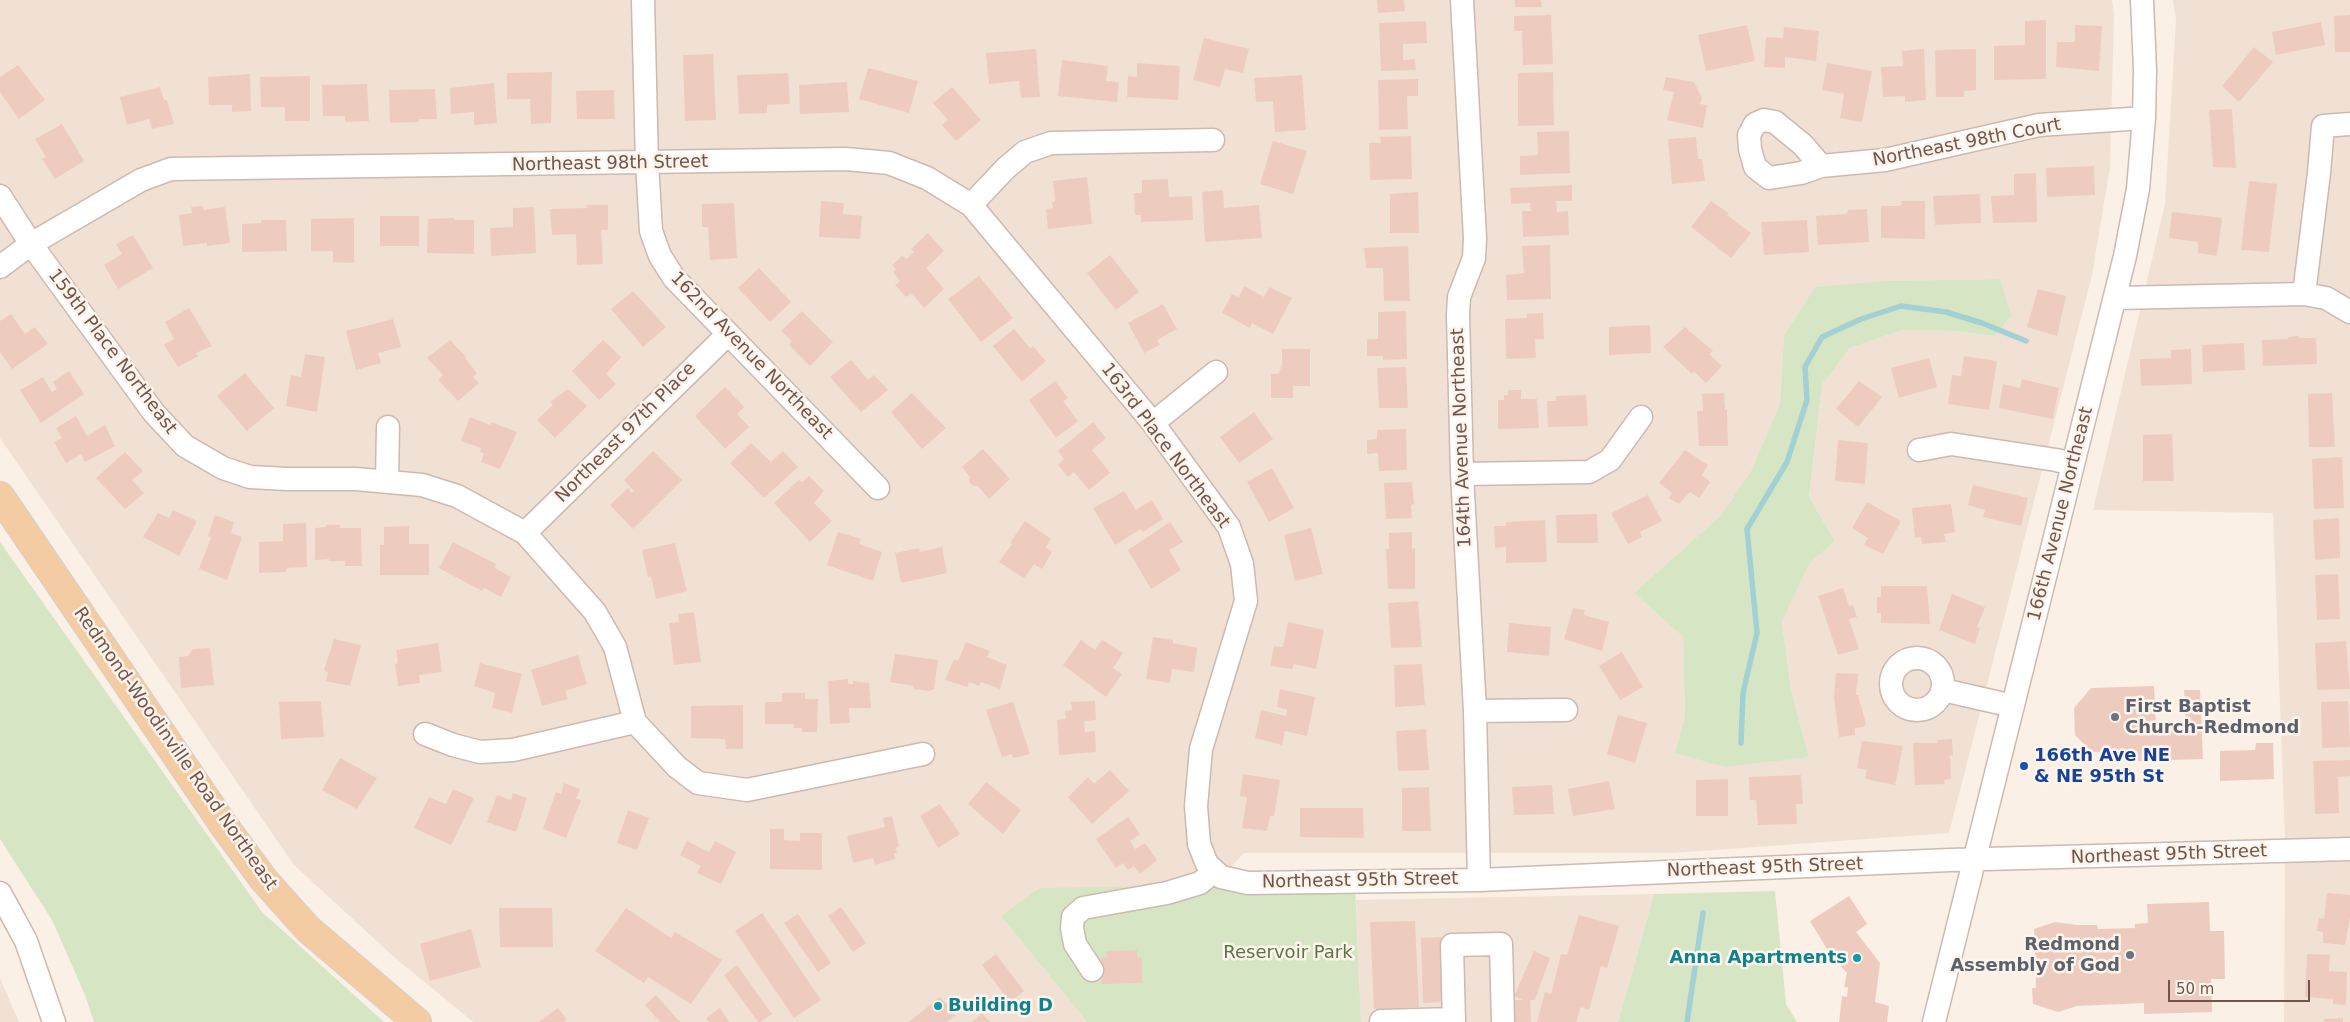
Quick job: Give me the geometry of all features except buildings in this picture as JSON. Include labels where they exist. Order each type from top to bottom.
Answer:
[{"type":"main road","name":"Redmond-Woodinville Road Northeast","points":[[0,496],[225,827],[264,880],[308,929],[417,1022]]},
{"type":"street","name":"162nd Avenue Northeast","points":[[643,0],[647,163],[651,231],[660,256],[674,278],[878,488]]},
{"type":"street","name":"164th Avenue Northeast","points":[[1462,0],[1475,238],[1474,258],[1459,297],[1462,474],[1475,711],[1479,880]]},
{"type":"street","name":"166th Avenue Northeast","points":[[1934,1022],[2115,298],[2138,189],[2144,118],[2145,70],[2142,0]]},
{"type":"street","name":"Northeast 98th Court","points":[[1821,166],[1885,160],[2039,125],[2144,118]]},
{"type":"street","points":[[2304,294],[2323,126],[2350,124]]},
{"type":"street","points":[[971,206],[1006,168],[1025,152],[1051,143],[1213,140]]},
{"type":"street","name":"Northeast 98th Street","points":[[0,267],[31,244],[141,180],[171,169],[846,159],[889,163],[927,178],[971,206]]},
{"type":"street","name":"159th Place Northeast","points":[[0,196],[31,244],[154,413],[185,446],[223,468],[250,477],[387,481],[422,485],[456,496],[525,533]]},
{"type":"street","name":"163rd Place Northeast","points":[[971,206],[1152,423],[1229,527],[1242,564],[1246,601],[1201,749],[1196,806],[1199,844],[1206,864],[1214,870]]},
{"type":"street","points":[[2115,298],[2304,294],[2326,298],[2350,312]]},
{"type":"street","name":"Northeast 97th Place","points":[[525,533],[728,334]]},
{"type":"street","points":[[1152,423],[1216,372]]},
{"type":"street","points":[[1462,474],[1589,472],[1610,460],[1641,417]]},
{"type":"street","points":[[387,481],[388,427]]},
{"type":"street","points":[[1919,450],[1950,444],[2073,464]]},
{"type":"street","points":[[525,533],[595,612],[615,647],[635,722],[677,767],[698,783],[747,790],[923,754]]},
{"type":"street","points":[[1943,690],[2012,706]]},
{"type":"street","points":[[1475,711],[1566,710]]},
{"type":"street","points":[[425,734],[453,745],[480,752],[513,750],[635,722]]},
{"type":"street","name":"Northeast 95th Street","points":[[1214,870],[1221,877],[1248,883],[1479,880],[1974,860],[2350,849]]},
{"type":"street","points":[[1092,970],[1074,944],[1073,917],[1083,908],[1168,893],[1200,883],[1214,870]]},
{"type":"street","points":[[0,893],[26,941],[54,1022]]},
{"type":"street","points":[[1381,1021],[1454,1020],[1452,945],[1502,944],[1503,1022]]},
{"type":"shaded area","points":[[0,0],[2112,0],[2114,14],[2110,167],[2092,275],[1949,833],[1673,853],[1244,853],[1214,885],[1001,916],[1087,1022],[473,1022],[393,956],[294,865],[0,438]],"holes":[[[2000,279],[1994,336],[1956,331],[1902,330],[1850,348],[1822,385],[1809,497],[1835,541],[1810,563],[1782,620],[1791,690],[1809,757],[1675,753],[1685,715],[1683,637],[1634,593],[1721,515],[1752,469],[1780,403],[1784,335],[1815,288],[1882,281]]]},
{"type":"shaded area","points":[[2173,0],[2350,0],[2350,1022],[2284,1022],[2285,839],[2273,513],[2093,510],[2165,204],[2176,20]]},
{"type":"shaded area","points":[[1654,894],[1618,1022],[1361,1022],[1356,900]]},
{"type":"shaded area","points":[[0,978],[19,1022],[0,1022]]},
{"type":"green space","points":[[2000,279],[2011,316],[1994,336],[1956,331],[1902,330],[1850,348],[1822,385],[1809,497],[1835,541],[1810,563],[1782,621],[1791,690],[1809,757],[1725,767],[1675,753],[1685,715],[1683,637],[1634,593],[1721,515],[1752,469],[1780,403],[1784,335],[1815,287],[1882,281]]},
{"type":"green space","points":[[0,542],[262,912],[384,1022],[94,1022],[85,995],[52,920],[0,839]]},
{"type":"green space","name":"Reservoir Park","points":[[1355,882],[1361,1022],[1087,1022],[1001,916],[1040,888]]},
{"type":"green space","points":[[1775,891],[1786,1004],[1797,1022],[1618,1022],[1654,894]]},
{"type":"waterway","points":[[1741,743],[1743,693],[1757,633],[1747,529],[1787,462],[1807,400],[1805,367],[1822,337],[1861,319],[1901,306],[1946,312],[1982,323],[2026,341]]},
{"type":"waterway","points":[[1687,1022],[1703,913]]},
{"type":"place","name":"First Baptist Church-Redmond","points":[[2115,717]]},
{"type":"place","name":"166th Ave NE & NE 95th St","points":[[2024,766]]},
{"type":"place","name":"Redmond Assembly of God","points":[[2130,955]]},
{"type":"place","name":"Anna Apartments","points":[[1857,958]]},
{"type":"place","name":"Building D","points":[[938,1006]]}]
